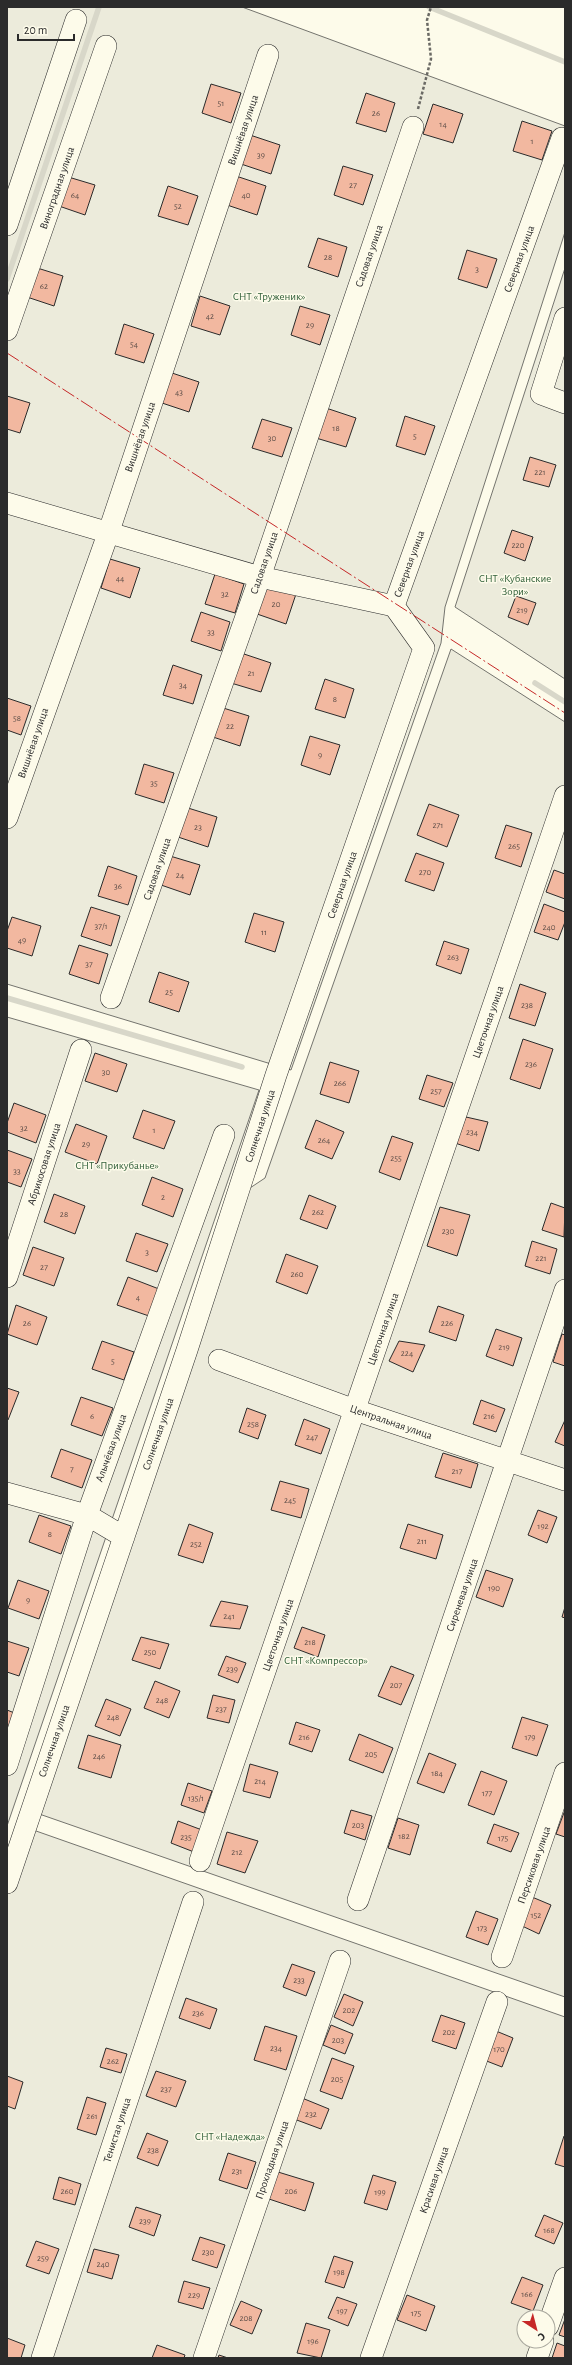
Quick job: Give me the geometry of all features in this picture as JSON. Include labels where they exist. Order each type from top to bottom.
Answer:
[{"type":"street","points":[[7,225],[76,20]]},
{"type":"street","name":"Виноградная улица","points":[[7,330],[106,46]]},
{"type":"street","name":"Вишнёвая улица","points":[[7,818],[108,534],[268,55]]},
{"type":"street","name":"Садовая улица","points":[[111,998],[260,577],[413,127]]},
{"type":"street","name":"Северная улица","points":[[276,1075],[424,648],[394,606],[562,138]]},
{"type":"street","points":[[565,318],[541,394],[565,403]]},
{"type":"street","points":[[7,503],[108,534],[260,577],[394,606]]},
{"type":"street","name":"Цветочная улица","points":[[200,1861],[565,796]]},
{"type":"street","name":"Абрикосовая улица","points":[[7,1277],[81,1050]]},
{"type":"street","name":"Солнечная улица","points":[[7,1883],[187,1350],[276,1075]]},
{"type":"street","name":"Алычёвая улица","points":[[7,1765],[87,1515],[224,1135]]},
{"type":"street","name":"Сиреневая улица","points":[[358,1900],[565,1290]]},
{"type":"street","name":"Центральная улица","points":[[219,1360],[355,1410],[565,1480]]},
{"type":"street","points":[[7,1493],[87,1515],[124,1537]]},
{"type":"street","name":"Персиковая улица","points":[[502,1957],[565,1773]]},
{"type":"street","name":"Тенистая улица","points":[[42,2358],[193,1902]]},
{"type":"street","name":"Прохладная улица","points":[[204,2358],[340,1961]]},
{"type":"street","name":"Красивая улица","points":[[371,2358],[497,2002]]},
{"type":"street","points":[[554,2309],[565,2278]]},
{"type":"path","points":[[413,127],[431,59],[427,20],[430,7]]},
{"type":"green space","name":"СНТ «Труженик»","points":[[7,7],[242,7],[565,126],[565,232],[445,607],[441,643],[291,1070],[7,984]]},
{"type":"green space","name":"СНТ «Кубанские Зори»","points":[[565,268],[565,679],[455,607]]},
{"type":"green space","name":"СНТ «Компрессор»","points":[[451,649],[565,722],[565,1997],[22,1808],[229,1202],[265,1178]]},
{"type":"green space","name":"СНТ «Прикубанье»","points":[[7,1017],[259,1090],[7,1826]]},
{"type":"green space","name":"СНТ «Надежда»","points":[[19,1825],[565,2017],[565,2358],[7,2358],[7,1860]]},
{"type":"building","points":[[211,84],[241,93],[231,123],[202,113]]},
{"type":"building","points":[[366,93],[395,103],[386,132],[356,123]]},
{"type":"building","points":[[433,104],[463,114],[453,143],[423,134]]},
{"type":"building","points":[[522,121],[552,131],[542,160],[513,151]]},
{"type":"building","points":[[250,135],[280,145],[271,174],[241,164]]},
{"type":"building","points":[[343,166],[373,175],[363,205],[334,195]]},
{"type":"building","points":[[65,176],[95,185],[85,215],[56,205]]},
{"type":"building","points":[[236,176],[266,186],[257,215],[227,205]]},
{"type":"building","points":[[168,186],[198,196],[188,225],[158,216]]},
{"type":"building","points":[[318,238],[347,247],[338,277],[308,267]]},
{"type":"building","points":[[467,250],[497,259],[487,288],[458,279]]},
{"type":"building","points":[[34,267],[63,276],[54,306],[24,296]]},
{"type":"building","points":[[200,296],[230,306],[220,335],[191,326]]},
{"type":"building","points":[[300,306],[330,315],[320,345],[291,335]]},
{"type":"building","points":[[124,324],[154,334],[144,363],[115,354]]},
{"type":"building","points":[[169,372],[199,382],[189,412],[159,402]]},
{"type":"building","points":[[7,396],[30,403],[20,433],[7,429]]},
{"type":"building","points":[[326,408],[356,418],[346,447],[316,438]]},
{"type":"building","points":[[405,416],[435,426],[425,455],[396,446]]},
{"type":"building","points":[[262,419],[292,428],[282,457],[252,448]]},
{"type":"building","points":[[530,457],[556,465],[549,487],[523,480]]},
{"type":"building","points":[[512,530],[533,537],[525,561],[504,553]]},
{"type":"building","points":[[110,559],[140,568],[130,598],[101,588]]},
{"type":"building","points":[[215,574],[244,584],[235,613],[205,604]]},
{"type":"building","points":[[266,585],[296,594],[286,624],[257,614]]},
{"type":"building","points":[[516,596],[536,603],[528,625],[508,617]]},
{"type":"building","points":[[201,612],[230,622],[221,651],[191,641]]},
{"type":"building","points":[[241,653],[271,663],[261,692],[231,683]]},
{"type":"building","points":[[173,665],[202,675],[193,704],[163,695]]},
{"type":"building","points":[[325,679],[354,689],[345,718],[315,709]]},
{"type":"building","points":[[7,698],[31,706],[21,735],[7,730]]},
{"type":"building","points":[[220,707],[249,716],[240,746],[210,736]]},
{"type":"building","points":[[310,736],[340,745],[330,775],[301,765]]},
{"type":"building","points":[[144,764],[174,773],[164,803],[135,794]]},
{"type":"building","points":[[429,804],[459,815],[447,847],[417,835]]},
{"type":"building","points":[[188,808],[217,817],[208,847],[178,837]]},
{"type":"building","points":[[506,825],[532,833],[521,867],[495,858]]},
{"type":"building","points":[[416,853],[444,863],[434,891],[405,881]]},
{"type":"building","points":[[170,856],[200,865],[190,895],[161,885]]},
{"type":"building","points":[[108,866],[137,876],[128,905],[98,896]]},
{"type":"building","points":[[554,870],[565,874],[565,899],[546,892]]},
{"type":"building","points":[[544,904],[565,912],[565,922],[558,940],[534,932]]},
{"type":"building","points":[[91,907],[120,916],[111,946],[81,936]]},
{"type":"building","points":[[254,913],[284,922],[275,952],[245,942]]},
{"type":"building","points":[[12,917],[41,926],[32,956],[7,948],[7,931]]},
{"type":"building","points":[[444,941],[469,949],[461,974],[436,965]]},
{"type":"building","points":[[79,945],[108,954],[99,984],[69,974]]},
{"type":"building","points":[[159,972],[189,982],[179,1012],[149,1002]]},
{"type":"building","points":[[520,984],[546,993],[535,1026],[509,1018]]},
{"type":"building","points":[[523,1039],[553,1049],[540,1089],[510,1079]]},
{"type":"building","points":[[95,1053],[127,1064],[117,1092],[85,1081]]},
{"type":"building","points":[[330,1062],[359,1071],[349,1103],[320,1094]]},
{"type":"building","points":[[427,1075],[453,1083],[444,1107],[419,1099]]},
{"type":"building","points":[[14,1103],[46,1115],[36,1143],[7,1132],[7,1123]]},
{"type":"building","points":[[143,1110],[175,1121],[164,1149],[133,1138]]},
{"type":"building","points":[[466,1117],[488,1122],[479,1151],[455,1143]]},
{"type":"building","points":[[316,1120],[344,1132],[332,1159],[305,1148]]},
{"type":"building","points":[[76,1124],[107,1136],[97,1164],[65,1152]]},
{"type":"building","points":[[392,1136],[413,1143],[400,1180],[379,1172]]},
{"type":"building","points":[[7,1150],[32,1159],[21,1187],[7,1182]]},
{"type":"building","points":[[152,1177],[183,1189],[173,1217],[142,1205]]},
{"type":"building","points":[[54,1194],[85,1206],[75,1234],[44,1222]]},
{"type":"building","points":[[309,1195],[336,1206],[327,1229],[300,1219]]},
{"type":"building","points":[[551,1203],[565,1208],[564,1237],[542,1230]]},
{"type":"building","points":[[440,1207],[470,1215],[457,1256],[427,1246]]},
{"type":"building","points":[[136,1233],[168,1244],[157,1272],[126,1261]]},
{"type":"building","points":[[532,1241],[557,1249],[550,1274],[525,1266]]},
{"type":"building","points":[[33,1247],[64,1258],[54,1286],[23,1275]]},
{"type":"building","points":[[286,1254],[318,1266],[307,1294],[276,1282]]},
{"type":"building","points":[[128,1277],[159,1289],[149,1316],[117,1305]]},
{"type":"building","points":[[16,1305],[47,1317],[37,1345],[7,1334]]},
{"type":"building","points":[[438,1306],[464,1315],[456,1341],[429,1332]]},
{"type":"building","points":[[496,1329],[522,1338],[513,1366],[486,1356]]},
{"type":"building","points":[[562,1334],[565,1335],[565,1366],[553,1362]]},
{"type":"building","points":[[102,1341],[134,1352],[124,1380],[92,1369]]},
{"type":"building","points":[[399,1341],[425,1345],[413,1372],[389,1361]]},
{"type":"building","points":[[7,1388],[19,1392],[8,1420],[7,1420]]},
{"type":"building","points":[[81,1397],[113,1408],[102,1436],[71,1425]]},
{"type":"building","points":[[481,1400],[505,1409],[496,1432],[473,1424]]},
{"type":"building","points":[[247,1408],[266,1415],[258,1439],[239,1432]]},
{"type":"building","points":[[304,1419],[330,1429],[321,1454],[295,1445]]},
{"type":"building","points":[[565,1420],[565,1446],[555,1442]]},
{"type":"building","points":[[61,1449],[92,1460],[82,1488],[51,1477]]},
{"type":"building","points":[[443,1453],[478,1464],[471,1488],[435,1477]]},
{"type":"building","points":[[280,1481],[309,1489],[301,1518],[271,1510]]},
{"type":"building","points":[[538,1510],[557,1517],[547,1543],[528,1535]]},
{"type":"building","points":[[39,1515],[71,1526],[61,1554],[29,1542]]},
{"type":"building","points":[[189,1524],[213,1533],[203,1563],[178,1555]]},
{"type":"building","points":[[408,1524],[443,1535],[436,1559],[400,1548]]},
{"type":"building","points":[[486,1570],[513,1579],[503,1607],[476,1597]]},
{"type":"building","points":[[18,1580],[49,1591],[39,1619],[8,1608]]},
{"type":"building","points":[[221,1601],[248,1606],[240,1629],[210,1626]]},
{"type":"building","points":[[565,1607],[565,1618],[562,1617]]},
{"type":"building","points":[[302,1627],[325,1635],[318,1657],[294,1648]]},
{"type":"building","points":[[141,1637],[169,1644],[160,1669],[132,1660]]},
{"type":"building","points":[[7,1641],[29,1648],[19,1676],[7,1672]]},
{"type":"building","points":[[226,1656],[246,1663],[238,1683],[218,1675]]},
{"type":"building","points":[[391,1666],[414,1675],[401,1705],[378,1696]]},
{"type":"building","points":[[155,1681],[180,1691],[169,1718],[144,1708]]},
{"type":"building","points":[[213,1695],[235,1700],[229,1723],[207,1718]]},
{"type":"building","points":[[106,1699],[131,1709],[120,1736],[95,1726]]},
{"type":"building","points":[[7,1710],[17,1714],[7,1742]]},
{"type":"building","points":[[522,1717],[548,1725],[537,1756],[512,1748]]},
{"type":"building","points":[[296,1722],[320,1730],[312,1752],[289,1744]]},
{"type":"building","points":[[359,1734],[393,1748],[383,1773],[349,1760]]},
{"type":"building","points":[[88,1735],[121,1745],[111,1778],[78,1768]]},
{"type":"building","points":[[429,1753],[456,1764],[444,1793],[417,1783]]},
{"type":"building","points":[[250,1764],[278,1772],[270,1798],[243,1791]]},
{"type":"building","points":[[481,1771],[507,1781],[494,1815],[468,1805]]},
{"type":"building","points":[[188,1783],[212,1791],[204,1813],[181,1805]]},
{"type":"building","points":[[351,1810],[372,1816],[365,1840],[344,1833]]},
{"type":"building","points":[[565,1810],[565,1837],[556,1834]]},
{"type":"building","points":[[398,1818],[419,1825],[410,1855],[388,1848]]},
{"type":"building","points":[[178,1821],[202,1830],[194,1852],[171,1843]]},
{"type":"building","points":[[494,1824],[519,1833],[511,1852],[487,1843]]},
{"type":"building","points":[[227,1832],[258,1841],[245,1873],[217,1864]]},
{"type":"building","points":[[532,1897],[551,1905],[539,1934],[520,1925]]},
{"type":"building","points":[[476,1911],[498,1919],[488,1945],[466,1937]]},
{"type":"building","points":[[292,1964],[315,1972],[306,1996],[283,1987]]},
{"type":"building","points":[[344,1994],[363,2002],[353,2026],[334,2017]]},
{"type":"building","points":[[186,1998],[217,2009],[210,2029],[179,2018]]},
{"type":"building","points":[[441,2015],[465,2023],[456,2049],[432,2041]]},
{"type":"building","points":[[331,2025],[353,2034],[345,2054],[323,2045]]},
{"type":"building","points":[[265,2026],[297,2036],[286,2070],[254,2060]]},
{"type":"building","points":[[496,2031],[513,2038],[502,2067],[484,2060]]},
{"type":"building","points":[[106,2048],[127,2054],[121,2073],[100,2067]]},
{"type":"building","points":[[332,2058],[354,2066],[342,2099],[320,2091]]},
{"type":"building","points":[[156,2071],[186,2081],[176,2107],[146,2096]]},
{"type":"building","points":[[7,2076],[23,2082],[15,2109],[7,2106]]},
{"type":"building","points":[[87,2097],[106,2103],[96,2135],[77,2129]]},
{"type":"building","points":[[302,2098],[329,2109],[321,2129],[294,2119]]},
{"type":"building","points":[[147,2133],[168,2141],[158,2166],[137,2158]]},
{"type":"building","points":[[565,2136],[565,2167],[555,2164]]},
{"type":"building","points":[[228,2153],[256,2162],[247,2189],[219,2180]]},
{"type":"building","points":[[278,2172],[314,2183],[305,2211],[269,2199]]},
{"type":"building","points":[[373,2175],[396,2182],[387,2210],[364,2203]]},
{"type":"building","points":[[59,2177],[81,2184],[75,2205],[53,2199]]},
{"type":"building","points":[[136,2207],[161,2215],[154,2236],[129,2227]]},
{"type":"building","points":[[544,2215],[563,2223],[554,2244],[535,2236]]},
{"type":"building","points":[[200,2237],[225,2245],[217,2268],[192,2260]]},
{"type":"building","points":[[36,2241],[59,2249],[49,2274],[26,2266]]},
{"type":"building","points":[[94,2249],[119,2255],[112,2279],[87,2272]]},
{"type":"building","points":[[334,2256],[353,2262],[344,2288],[325,2282]]},
{"type":"building","points":[[522,2277],[543,2285],[534,2309],[528,2309],[511,2303]]},
{"type":"building","points":[[184,2281],[210,2288],[203,2309],[178,2302]]},
{"type":"building","points":[[407,2295],[435,2306],[426,2331],[397,2320]]},
{"type":"building","points":[[337,2297],[357,2304],[348,2326],[328,2318]]},
{"type":"building","points":[[241,2301],[262,2310],[252,2334],[230,2325]]},
{"type":"building","points":[[565,2319],[565,2337],[559,2335]]},
{"type":"building","points":[[306,2323],[330,2330],[321,2358],[297,2353]]},
{"type":"building","points":[[7,2338],[25,2345],[21,2358],[7,2358]]},
{"type":"building","points":[[557,2343],[565,2346],[565,2358],[552,2358]]},
{"type":"building","points":[[157,2345],[185,2355],[184,2358],[152,2358]]},
{"type":"building","points":[[219,2355],[228,2358],[218,2358]]},
{"type":"waterway","points":[[7,279],[99,7]]},
{"type":"waterway","points":[[429,7],[565,62]]},
{"type":"waterway","points":[[535,683],[565,702]]},
{"type":"waterway","points":[[7,998],[242,1067]]},
{"type":"power","points":[[7,353],[565,713]]}]
